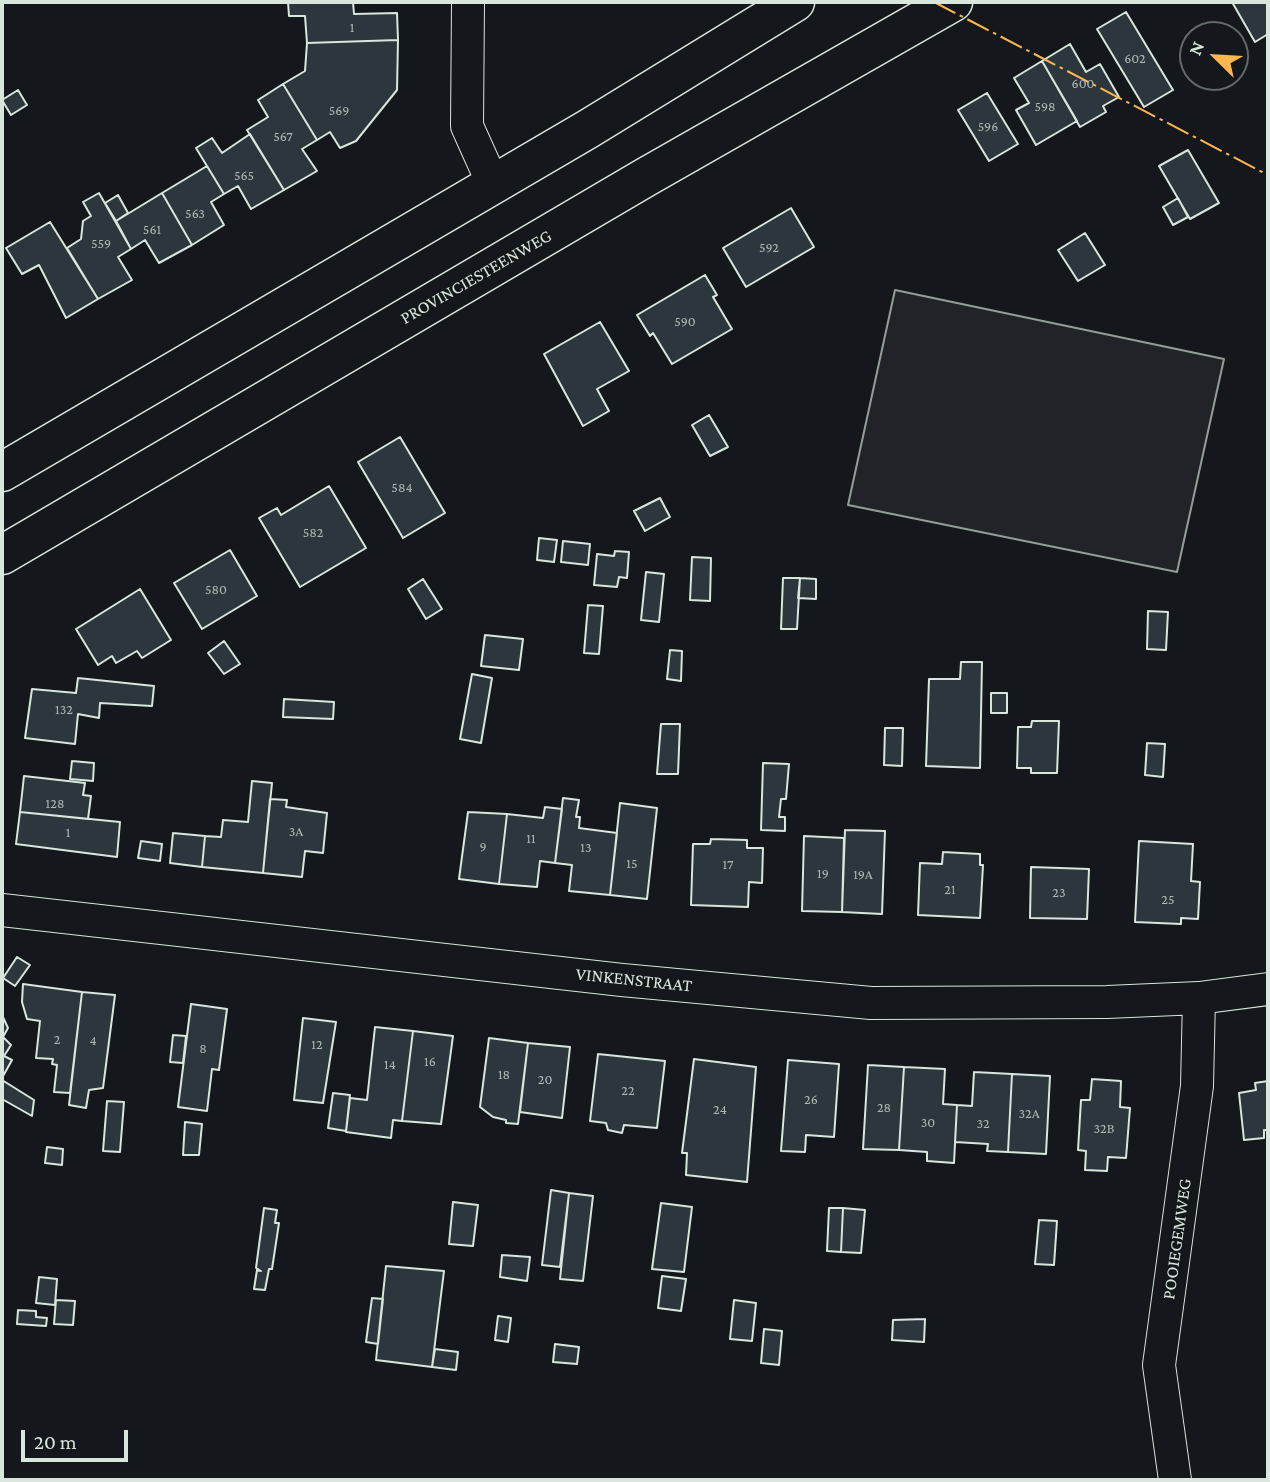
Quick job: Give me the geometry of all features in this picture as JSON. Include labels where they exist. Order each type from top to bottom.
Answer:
[{"type":"main road","points":[[6,474],[795,2]]},
{"type":"main road","name":"PROVINCIESTEENWEG","points":[[4,554],[634,184],[953,2]]},
{"type":"street","points":[[468,2],[467,126],[493,184]]},
{"type":"street","name":"VINKENSTRAAT","points":[[2,910],[622,980],[871,1003],[1107,1002],[1199,998],[1268,989]]},
{"type":"street","name":"POOIEGEMWEG","points":[[1175,1480],[1159,1365],[1197,1086],[1199,998]]},
{"type":"shaded area","points":[[895,290],[1224,359],[1177,572],[848,505]]},
{"type":"building","points":[[288,2],[353,2],[354,14],[397,13],[398,40],[307,43],[305,16],[289,16]]},
{"type":"building","points":[[1232,2],[1268,2],[1268,34],[1255,42],[1249,32],[1249,21],[1243,21]]},
{"type":"building","points":[[1126,12],[1173,90],[1144,107],[1097,29]]},
{"type":"building","points":[[398,40],[397,90],[356,141],[340,148],[330,132],[317,140],[283,84],[305,71],[307,43]]},
{"type":"building","points":[[1070,44],[1086,72],[1100,64],[1119,97],[1103,106],[1106,112],[1080,127],[1042,61]]},
{"type":"building","points":[[1042,61],[1077,121],[1036,145],[1016,110],[1029,103],[1014,78]]},
{"type":"building","points":[[283,84],[317,140],[302,149],[317,171],[284,190],[247,130],[268,117],[258,100]]},
{"type":"building","points":[[18,90],[27,105],[11,115],[2,100]]},
{"type":"building","points":[[987,93],[1018,144],[989,161],[958,110]]},
{"type":"building","points":[[250,134],[284,190],[251,209],[238,186],[224,194],[196,148],[212,138],[222,153]]},
{"type":"building","points":[[1188,150],[1219,203],[1190,219],[1159,166]]},
{"type":"building","points":[[207,166],[224,194],[211,202],[224,225],[192,245],[162,193]]},
{"type":"building","points":[[99,193],[131,249],[118,257],[132,280],[98,299],[67,248],[81,239],[83,221],[91,216],[83,202]]},
{"type":"building","points":[[162,193],[192,245],[159,263],[145,240],[131,249],[116,221]]},
{"type":"building","points":[[118,195],[128,213],[116,221],[105,203]]},
{"type":"building","points":[[1178,198],[1188,217],[1173,225],[1163,207]]},
{"type":"building","points":[[791,208],[814,247],[746,287],[723,248]]},
{"type":"building","points":[[50,222],[98,299],[66,318],[39,265],[22,274],[6,248]]},
{"type":"building","points":[[1085,233],[1105,265],[1078,281],[1058,250]]},
{"type":"building","points":[[705,275],[717,295],[713,297],[732,329],[672,364],[653,333],[650,336],[637,315]]},
{"type":"building","points":[[600,322],[629,371],[597,389],[609,411],[583,426],[544,354]]},
{"type":"building","points":[[709,415],[728,447],[710,456],[692,425]]},
{"type":"building","points":[[400,437],[445,513],[403,538],[358,462]]},
{"type":"building","points":[[329,486],[366,548],[300,587],[259,518],[277,508],[281,515]]},
{"type":"building","points":[[660,498],[670,517],[645,531],[634,511]]},
{"type":"building","points":[[539,538],[557,540],[554,562],[537,560]]},
{"type":"building","points":[[563,541],[590,544],[588,565],[561,562]]},
{"type":"building","points":[[230,550],[257,596],[202,629],[174,583]]},
{"type":"building","points":[[615,551],[629,552],[627,578],[619,577],[617,587],[594,585],[597,554],[614,556]]},
{"type":"building","points":[[692,557],[711,558],[710,601],[690,600]]},
{"type":"building","points":[[646,572],[664,574],[659,622],[641,620]]},
{"type":"building","points":[[783,578],[800,578],[797,629],[781,629]]},
{"type":"building","points":[[800,578],[816,579],[816,599],[798,598]]},
{"type":"building","points":[[423,579],[442,609],[426,619],[408,589]]},
{"type":"building","points":[[140,589],[171,640],[142,658],[137,651],[116,663],[112,656],[98,665],[76,629]]},
{"type":"building","points":[[588,605],[603,606],[599,654],[584,653]]},
{"type":"building","points":[[1148,611],[1168,612],[1166,650],[1147,649]]},
{"type":"building","points":[[485,635],[523,639],[519,670],[481,666]]},
{"type":"building","points":[[224,641],[240,664],[224,674],[208,653]]},
{"type":"building","points":[[670,650],[682,651],[681,681],[667,679]]},
{"type":"building","points":[[961,662],[982,662],[980,768],[926,766],[929,679],[960,679]]},
{"type":"building","points":[[472,674],[492,678],[481,743],[460,739]]},
{"type":"building","points":[[78,678],[154,686],[152,706],[100,703],[99,718],[78,714],[75,744],[25,738],[32,689],[76,693]]},
{"type":"building","points":[[991,693],[1007,693],[1007,713],[991,713]]},
{"type":"building","points":[[284,699],[334,702],[333,719],[283,717]]},
{"type":"building","points":[[1032,721],[1059,721],[1057,773],[1031,773],[1031,768],[1017,768],[1018,727],[1031,727]]},
{"type":"building","points":[[661,724],[680,724],[678,774],[657,774]]},
{"type":"building","points":[[885,728],[903,728],[902,766],[884,765]]},
{"type":"building","points":[[1147,743],[1165,744],[1163,777],[1145,775]]},
{"type":"building","points":[[72,761],[94,763],[93,781],[70,779]]},
{"type":"building","points":[[763,763],[789,764],[786,799],[781,799],[779,817],[785,817],[785,831],[761,830]]},
{"type":"building","points":[[24,776],[85,783],[83,795],[91,796],[88,819],[20,812]]},
{"type":"building","points":[[252,781],[272,783],[263,873],[202,867],[205,836],[221,837],[223,820],[248,822]]},
{"type":"building","points":[[563,798],[579,800],[576,817],[580,817],[579,828],[617,833],[610,895],[569,891],[572,865],[555,863]]},
{"type":"building","points":[[270,799],[287,800],[286,807],[327,813],[323,853],[305,851],[302,877],[263,873]]},
{"type":"building","points":[[620,803],[657,808],[647,899],[610,895]]},
{"type":"building","points":[[545,807],[562,809],[555,863],[540,861],[537,887],[499,884],[507,814],[543,818]]},
{"type":"building","points":[[20,812],[120,822],[117,857],[16,844]]},
{"type":"building","points":[[468,812],[507,814],[499,884],[459,879]]},
{"type":"building","points":[[845,830],[885,831],[882,914],[842,912]]},
{"type":"building","points":[[173,833],[205,836],[202,867],[170,863]]},
{"type":"building","points":[[804,836],[844,838],[842,912],[802,911]]},
{"type":"building","points":[[711,839],[747,840],[747,848],[763,848],[762,883],[749,882],[748,907],[691,905],[693,844],[710,844]]},
{"type":"building","points":[[141,841],[162,844],[160,861],[138,858]]},
{"type":"building","points":[[1139,841],[1193,844],[1191,881],[1200,882],[1198,919],[1181,918],[1181,924],[1135,922]]},
{"type":"building","points":[[943,852],[980,854],[980,865],[983,865],[980,918],[918,915],[920,863],[942,864]]},
{"type":"building","points":[[1031,867],[1089,869],[1087,919],[1030,918]]},
{"type":"building","points":[[17,957],[30,965],[15,986],[3,978]]},
{"type":"building","points":[[23,984],[82,992],[70,1093],[54,1092],[57,1065],[52,1064],[53,1059],[36,1058],[40,1021],[27,1019],[22,1002]]},
{"type":"building","points":[[82,992],[115,995],[103,1088],[89,1090],[86,1108],[69,1105]]},
{"type":"building","points":[[191,1004],[227,1009],[219,1070],[212,1069],[207,1111],[178,1107]]},
{"type":"building","points":[[2,1015],[8,1028],[3,1037],[11,1045],[4,1056],[12,1060],[2,1078]]},
{"type":"building","points":[[303,1018],[336,1022],[323,1103],[294,1100]]},
{"type":"building","points":[[375,1027],[413,1031],[402,1121],[393,1120],[391,1138],[346,1132],[350,1098],[367,1100]]},
{"type":"building","points":[[413,1031],[453,1036],[441,1124],[402,1121]]},
{"type":"building","points":[[173,1035],[186,1036],[183,1063],[170,1062]]},
{"type":"building","points":[[489,1038],[528,1043],[518,1124],[506,1123],[506,1120],[493,1117],[480,1107]]},
{"type":"building","points":[[528,1043],[570,1047],[562,1118],[520,1112]]},
{"type":"building","points":[[598,1054],[665,1061],[657,1128],[624,1125],[622,1133],[608,1130],[606,1123],[590,1121]]},
{"type":"building","points":[[694,1059],[756,1067],[747,1182],[686,1175],[687,1153],[682,1153]]},
{"type":"building","points":[[788,1060],[839,1064],[834,1137],[806,1135],[805,1152],[781,1151]]},
{"type":"building","points":[[868,1065],[904,1067],[899,1150],[863,1149]]},
{"type":"building","points":[[904,1067],[945,1069],[943,1104],[957,1105],[954,1163],[927,1161],[927,1152],[899,1150]]},
{"type":"building","points":[[974,1072],[1012,1074],[1008,1152],[987,1151],[988,1144],[955,1142],[957,1105],[972,1106]]},
{"type":"building","points":[[1012,1074],[1050,1076],[1046,1154],[1008,1152]]},
{"type":"building","points":[[1092,1079],[1121,1081],[1120,1107],[1130,1108],[1126,1158],[1108,1157],[1107,1171],[1085,1170],[1086,1151],[1078,1150],[1081,1100],[1090,1100]]},
{"type":"building","points":[[2,1080],[34,1100],[32,1116],[2,1099]]},
{"type":"building","points":[[1268,1081],[1268,1130],[1264,1130],[1264,1138],[1244,1140],[1239,1093],[1256,1090],[1255,1083]]},
{"type":"building","points":[[333,1093],[350,1095],[346,1131],[328,1128]]},
{"type":"building","points":[[107,1101],[124,1102],[120,1152],[103,1151]]},
{"type":"building","points":[[185,1122],[202,1124],[199,1155],[183,1155]]},
{"type":"building","points":[[47,1147],[63,1149],[62,1165],[45,1163]]},
{"type":"building","points":[[551,1190],[569,1193],[560,1267],[542,1265]]},
{"type":"building","points":[[569,1193],[593,1196],[583,1281],[560,1279]]},
{"type":"building","points":[[453,1202],[478,1205],[473,1246],[449,1244]]},
{"type":"building","points":[[661,1203],[692,1207],[684,1272],[652,1269]]},
{"type":"building","points":[[264,1208],[277,1210],[275,1223],[279,1223],[272,1269],[269,1269],[265,1290],[254,1289],[257,1270],[261,1271],[256,1268]]},
{"type":"building","points":[[829,1208],[843,1208],[841,1252],[827,1251]]},
{"type":"building","points":[[843,1208],[865,1210],[861,1253],[841,1252]]},
{"type":"building","points":[[1039,1220],[1057,1221],[1054,1265],[1035,1264]]},
{"type":"building","points":[[502,1255],[530,1257],[527,1281],[500,1277]]},
{"type":"building","points":[[386,1266],[444,1271],[432,1367],[376,1360]]},
{"type":"building","points":[[662,1276],[686,1279],[681,1311],[658,1308]]},
{"type":"building","points":[[39,1277],[57,1279],[55,1305],[36,1303]]},
{"type":"building","points":[[372,1298],[383,1299],[378,1344],[366,1342]]},
{"type":"building","points":[[56,1300],[75,1301],[73,1325],[54,1324]]},
{"type":"building","points":[[734,1300],[756,1303],[752,1341],[730,1339]]},
{"type":"building","points":[[18,1310],[36,1311],[36,1317],[47,1318],[46,1326],[17,1324]]},
{"type":"building","points":[[498,1316],[511,1318],[508,1342],[495,1340]]},
{"type":"building","points":[[925,1319],[924,1342],[892,1340],[893,1320]]},
{"type":"building","points":[[764,1329],[782,1331],[779,1365],[761,1363]]},
{"type":"building","points":[[555,1344],[579,1347],[577,1364],[553,1362]]},
{"type":"building","points":[[435,1349],[458,1352],[456,1370],[432,1367]]},
{"type":"power","points":[[934,2],[1268,175]]}]
